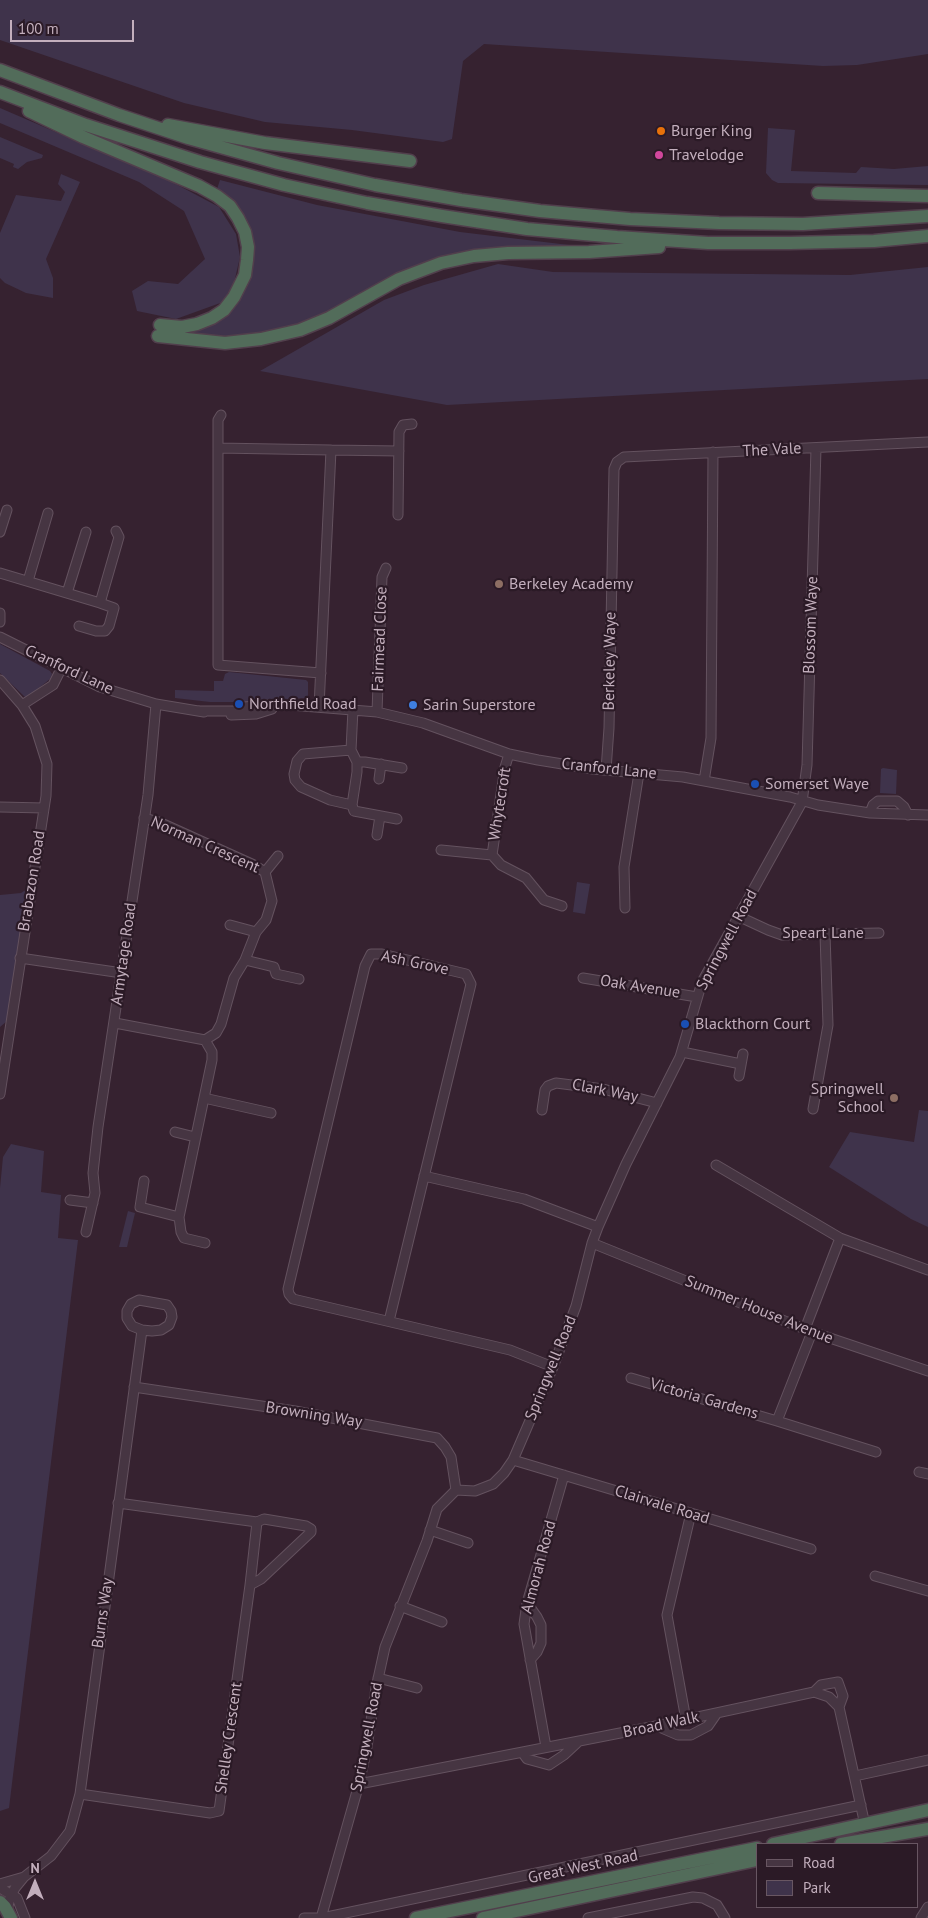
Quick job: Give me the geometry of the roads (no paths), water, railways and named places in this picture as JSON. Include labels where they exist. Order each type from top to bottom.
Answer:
[{"type":"highway","points":[[0,70],[119,115],[188,138],[317,172],[432,195],[540,210],[630,219],[718,223],[803,224],[928,216]]},
{"type":"highway","points":[[0,92],[86,125],[200,162],[284,185],[367,203],[527,229],[617,238],[708,243]]},
{"type":"highway","points":[[0,97],[83,137],[199,186],[230,206],[245,232],[248,247],[245,275],[234,297],[224,310],[212,318],[197,324],[159,331],[224,343],[261,339],[300,330],[329,318],[399,279],[441,264],[474,256],[508,252],[589,252],[708,243],[864,241],[928,236]]},
{"type":"highway","points":[[119,115],[222,135],[303,148],[410,160]]},
{"type":"highway","points":[[818,193],[928,196]]},
{"type":"highway","points":[[778,1843],[928,1810]]},
{"type":"highway","points":[[846,1843],[928,1829]]},
{"type":"highway","name":"Great West Road","points":[[416,1918],[756,1848]]},
{"type":"highway","name":"Great West Road","points":[[483,1918],[756,1860]]},
{"type":"street","points":[[221,415],[218,420],[218,664],[321,673]]},
{"type":"street","points":[[398,515],[400,429],[403,425],[412,424]]},
{"type":"street","name":"The Vale","points":[[617,462],[624,457],[928,442]]},
{"type":"street","points":[[218,448],[399,451]]},
{"type":"street","name":"Blossom Waye","points":[[802,802],[807,765],[816,448]]},
{"type":"street","points":[[319,706],[331,450]]},
{"type":"street","points":[[704,781],[711,738],[713,452]]},
{"type":"street","name":"Berkeley Waye","points":[[606,770],[609,720],[614,469],[617,462]]},
{"type":"street","points":[[0,532],[6,510]]},
{"type":"street","points":[[28,581],[48,512]]},
{"type":"street","points":[[100,603],[119,537],[116,531]]},
{"type":"street","points":[[67,593],[86,532]]},
{"type":"street","name":"Fairmead Close","points":[[377,712],[382,577],[386,568]]},
{"type":"street","points":[[0,573],[114,608],[109,626],[105,631],[96,631],[79,626]]},
{"type":"street","points":[[0,613],[0,622]]},
{"type":"street","name":"Cranford Lane","points":[[0,637],[100,687],[156,704],[199,710],[238,710],[244,707],[278,704],[377,712],[423,723],[509,754],[557,764],[704,781],[790,797],[802,802],[870,813],[928,815]]},
{"type":"street","points":[[22,705],[53,685],[61,669]]},
{"type":"street","name":"Brabazon Road","points":[[0,680],[22,705],[38,732],[47,764],[44,808],[20,958],[4,1032],[0,1094]]},
{"type":"street","name":"Armytage Road","points":[[86,1232],[95,1193],[93,1173],[98,1128],[148,795],[156,704]]},
{"type":"street","points":[[352,709],[351,750],[357,762],[358,772],[352,805],[354,811],[396,819]]},
{"type":"street","points":[[351,750],[303,754],[296,761],[294,774],[295,780],[301,787],[330,800],[352,805]]},
{"type":"street","name":"Whytecroft","points":[[492,856],[505,767],[509,754]]},
{"type":"street","points":[[357,762],[402,768]]},
{"type":"street","points":[[379,779],[381,764]]},
{"type":"street","points":[[625,908],[624,867],[638,773]]},
{"type":"street","points":[[870,813],[873,805],[878,801],[898,801],[908,815]]},
{"type":"street","name":"Springwell Road","points":[[320,1918],[359,1784],[385,1647],[437,1509],[456,1490],[475,1491],[493,1484],[513,1460],[576,1306],[598,1227],[626,1164],[682,1052],[690,1030],[702,982],[802,802]]},
{"type":"street","points":[[0,807],[44,808]]},
{"type":"street","points":[[377,835],[380,816]]},
{"type":"street","name":"Norman Crescent","points":[[144,818],[159,822],[252,864],[265,872],[272,901],[266,920],[256,932],[245,960],[234,978],[221,1024],[216,1033],[205,1040]]},
{"type":"street","name":"Whytecroft","points":[[441,850],[492,856],[501,865],[526,878],[544,900],[562,906]]},
{"type":"street","name":"Norman Crescent","points":[[265,872],[278,856]]},
{"type":"street","name":"Speart Lane","points":[[740,916],[782,935],[879,933]]},
{"type":"street","points":[[230,925],[256,932]]},
{"type":"street","points":[[813,1109],[828,1025],[826,934]]},
{"type":"street","name":"Ash Grove","points":[[389,1321],[471,984],[466,974],[382,954],[371,954],[365,966],[288,1294],[293,1298],[510,1350],[553,1366]]},
{"type":"street","points":[[20,958],[122,973]]},
{"type":"street","points":[[245,960],[274,967],[276,974],[299,979]]},
{"type":"street","name":"Oak Avenue","points":[[583,978],[697,997]]},
{"type":"street","points":[[115,1023],[205,1040],[212,1052],[212,1060],[179,1217],[181,1232],[184,1238],[205,1243]]},
{"type":"street","points":[[682,1052],[741,1064]]},
{"type":"street","points":[[739,1076],[743,1054]]},
{"type":"street","name":"Clark Way","points":[[542,1110],[545,1090],[548,1086],[556,1083],[603,1089],[658,1103]]},
{"type":"street","points":[[204,1098],[271,1113]]},
{"type":"street","points":[[175,1132],[195,1137]]},
{"type":"street","points":[[716,1166],[840,1238],[928,1270]]},
{"type":"street","points":[[424,1176],[524,1199],[598,1227]]},
{"type":"street","points":[[144,1181],[140,1208],[179,1217]]},
{"type":"street","points":[[70,1200],[93,1203]]},
{"type":"street","name":"Victoria Gardens","points":[[777,1421],[840,1238]]},
{"type":"street","name":"Summer House Avenue","points":[[592,1243],[808,1331],[928,1371]]},
{"type":"street","points":[[139,1300],[167,1305],[172,1317],[169,1325],[161,1330],[142,1330],[132,1326],[127,1318],[127,1311],[131,1304],[139,1300]]},
{"type":"street","name":"Burns Way","points":[[0,1886],[24,1877],[51,1856],[70,1831],[80,1794],[142,1330]]},
{"type":"street","name":"Victoria Gardens","points":[[631,1378],[876,1452]]},
{"type":"street","name":"Browning Way","points":[[134,1387],[295,1411],[437,1438],[445,1446],[451,1457],[456,1490]]},
{"type":"street","name":"Clairvale Road","points":[[513,1460],[812,1549]]},
{"type":"street","name":"Almorah Road","points":[[546,1747],[524,1624],[527,1603],[564,1475]]},
{"type":"street","points":[[118,1503],[256,1522],[264,1520],[306,1526],[311,1529],[312,1532],[261,1579],[250,1585]]},
{"type":"street","points":[[686,1720],[667,1615],[691,1513]]},
{"type":"street","name":"Shelley Crescent","points":[[80,1794],[210,1813],[219,1811],[250,1585],[256,1522]]},
{"type":"street","points":[[430,1530],[468,1543]]},
{"type":"street","points":[[875,1576],[928,1591]]},
{"type":"street","points":[[527,1603],[541,1625],[541,1642],[530,1660]]},
{"type":"street","points":[[400,1606],[442,1622]]},
{"type":"street","points":[[378,1678],[417,1688]]},
{"type":"street","name":"Broad Walk","points":[[359,1784],[686,1720],[814,1692],[821,1685],[838,1682],[843,1696],[839,1706]]},
{"type":"street","points":[[814,1692],[829,1697],[839,1706],[865,1825]]},
{"type":"street","points":[[656,1726],[678,1735],[691,1735],[708,1726],[717,1713]]},
{"type":"street","points":[[522,1752],[528,1759],[550,1765],[578,1742]]},
{"type":"street","points":[[855,1776],[928,1760]]},
{"type":"street","points":[[304,1918],[320,1918],[861,1805]]},
{"type":"street","name":"Burns Way","points":[[6,1910],[24,1877]]},
{"type":"street","points":[[0,1886],[14,1896],[25,1918]]},
{"type":"street","points":[[588,1918],[693,1897],[703,1898],[717,1905],[725,1918]]},
{"type":"street","points":[[921,1918],[928,1907]]},
{"type":"place","name":"Burger King","points":[[661,131]]},
{"type":"place","name":"Travelodge","points":[[659,155]]},
{"type":"place","name":"Berkeley Academy","points":[[499,584]]},
{"type":"place","name":"Northfield Road","points":[[239,704]]},
{"type":"place","name":"Sarin Superstore","points":[[413,705]]},
{"type":"place","name":"Somerset Waye","points":[[755,784]]},
{"type":"place","name":"Blackthorn Court","points":[[685,1024]]},
{"type":"place","name":"Springwell School","points":[[894,1098]]}]
